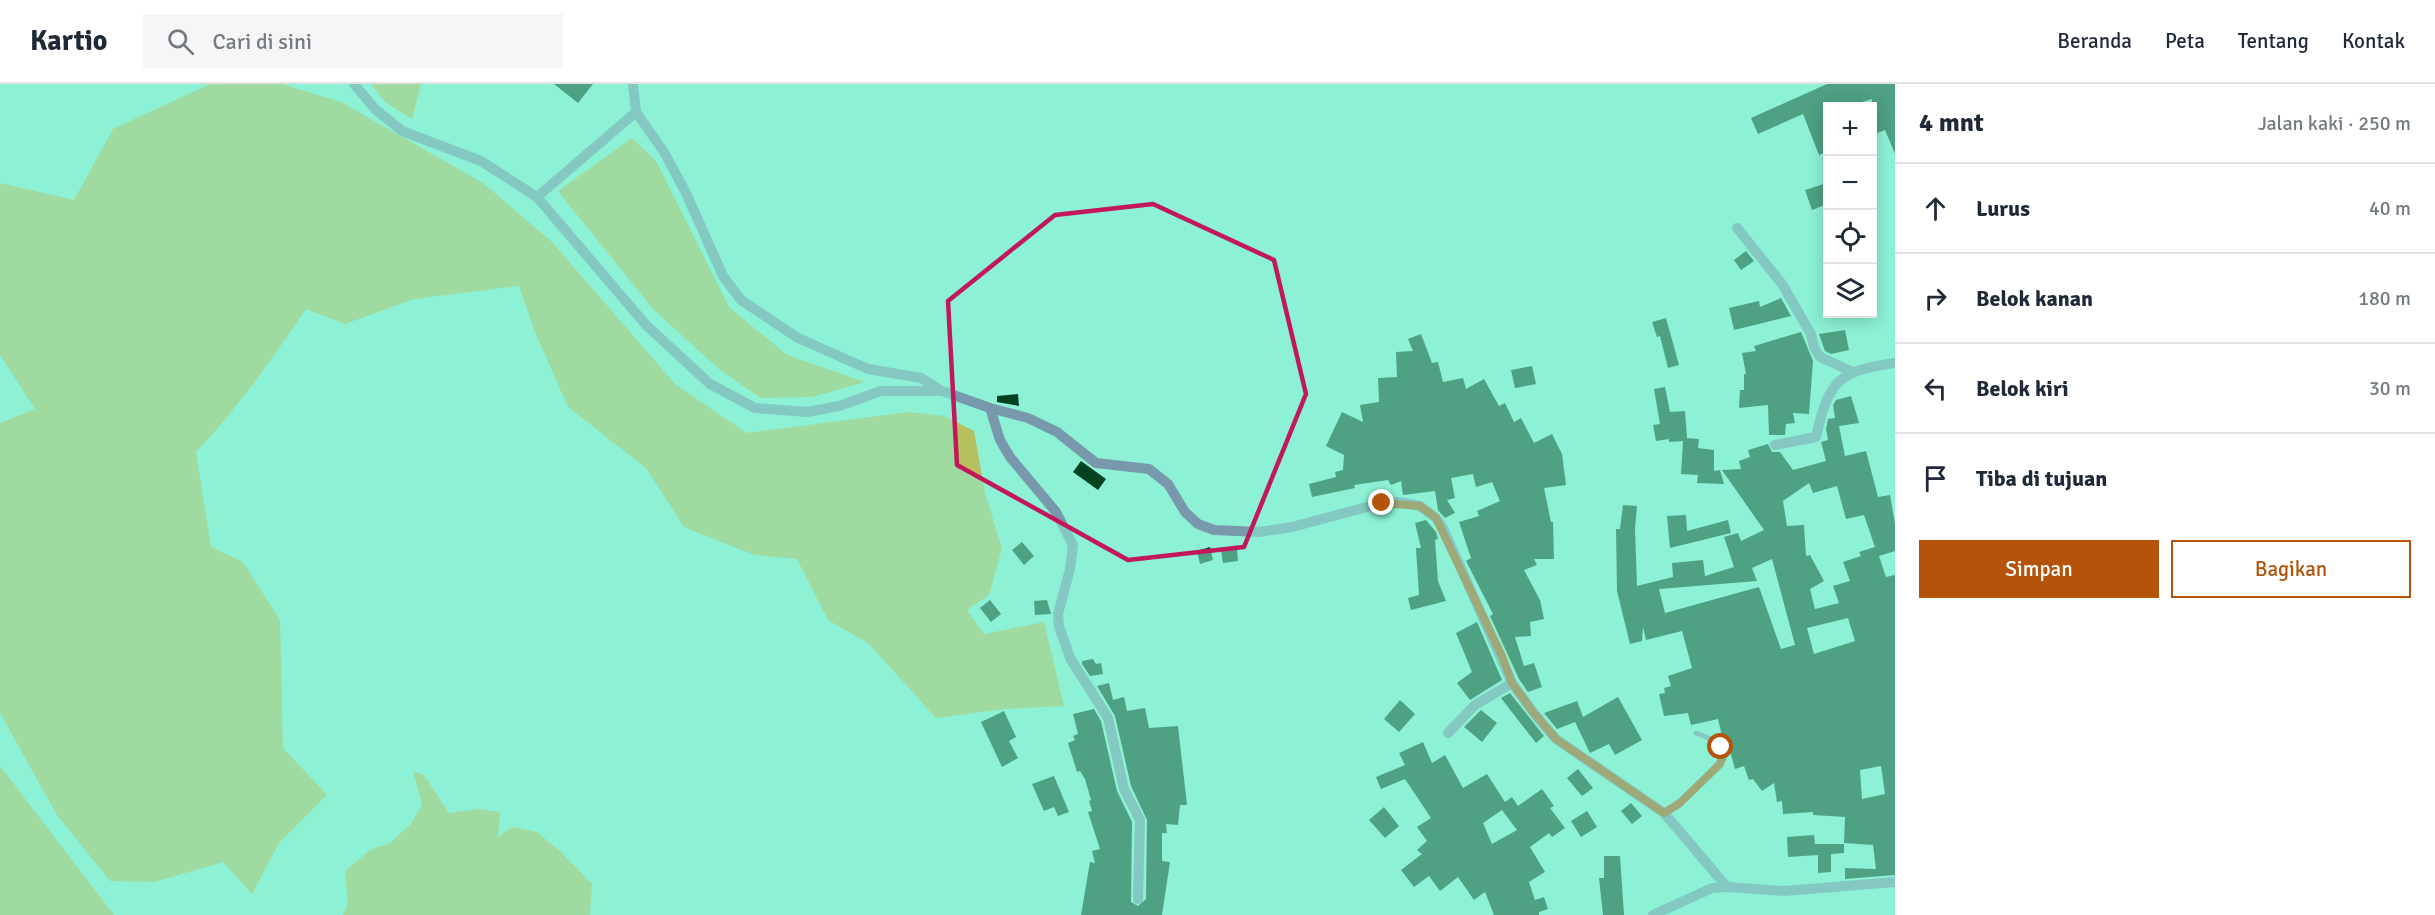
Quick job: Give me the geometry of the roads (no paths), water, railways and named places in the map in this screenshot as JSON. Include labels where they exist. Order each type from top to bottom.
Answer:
[{"type":"street","points":[[354,84],[375,109],[402,130],[481,161],[537,197],[646,325],[710,384],[755,408],[807,412],[839,406],[881,391],[942,391]]},
{"type":"street","points":[[633,84],[636,112],[664,152],[686,193],[723,276],[741,300],[798,338],[868,369],[921,378],[942,391],[990,408],[1028,418],[1057,432],[1096,464],[1138,467],[1159,474],[1185,512],[1198,524],[1214,530],[1259,532],[1292,527],[1382,503],[1420,506],[1436,518],[1443,528],[1512,683],[1556,739],[1664,813],[1727,887]]},
{"type":"street","points":[[537,197],[636,112]]},
{"type":"street","points":[[1737,228],[1782,284],[1811,334],[1820,357],[1853,372]]},
{"type":"street","points":[[1775,445],[1816,436],[1823,405],[1839,381],[1853,372],[1895,363]]},
{"type":"street","points":[[990,408],[1000,440],[1010,457],[1056,512],[1073,545],[1071,569],[1059,614],[1059,626],[1070,658],[1108,718],[1124,789],[1140,819],[1138,899]]},
{"type":"street","points":[[1448,733],[1475,705],[1512,683]]},
{"type":"street","points":[[1653,915],[1712,888],[1784,891],[1895,882]]},
{"type":"lane","points":[[1664,813],[1693,791],[1722,759],[1718,742],[1696,733]]}]
